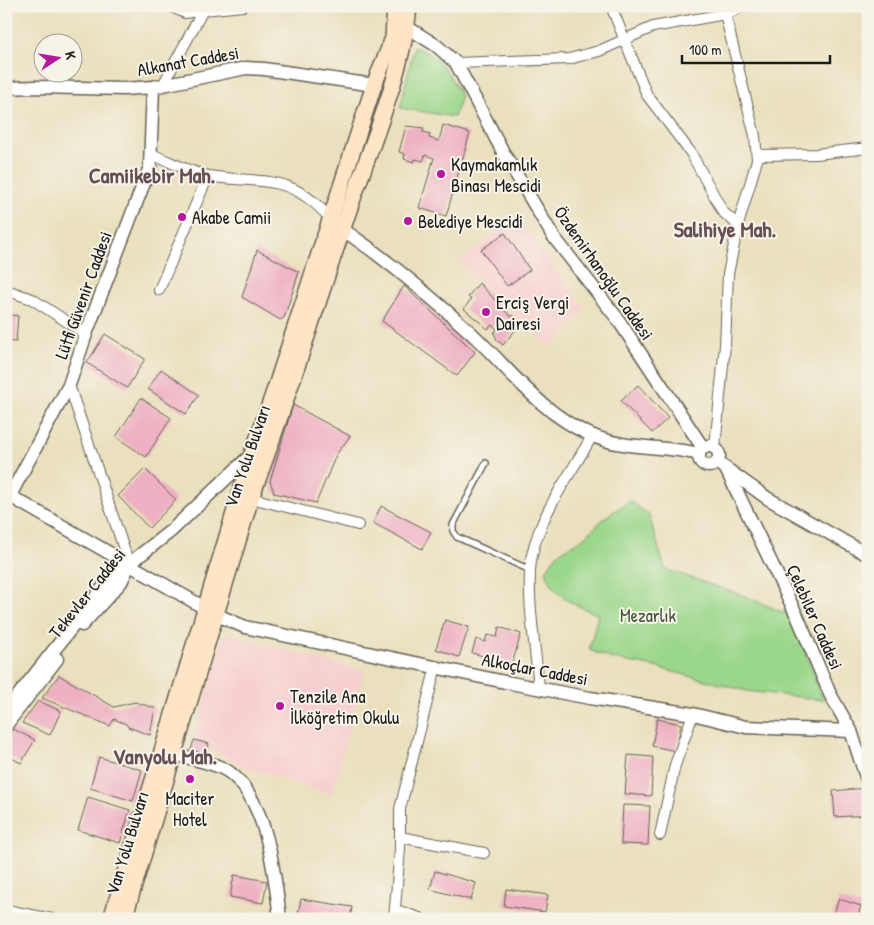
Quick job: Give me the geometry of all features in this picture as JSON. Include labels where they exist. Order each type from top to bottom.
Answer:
[{"type":"main road","points":[[111,919],[158,759],[212,611],[252,454],[276,386],[329,217],[374,85],[393,38],[396,6]]},
{"type":"main road","name":"Van Yolu Bulvarı","points":[[124,919],[175,754],[212,611],[251,498],[275,436],[385,103],[407,27],[409,6]]},
{"type":"street","points":[[170,6],[185,13],[242,6]]},
{"type":"street","points":[[611,6],[626,39],[635,69],[647,95],[691,153],[723,212],[738,225]]},
{"type":"street","points":[[456,63],[569,59],[599,51],[653,27],[725,14],[746,6]]},
{"type":"street","points":[[159,85],[203,10]]},
{"type":"street","points":[[725,14],[755,136],[757,155],[738,225],[728,274],[725,345],[706,450],[700,460],[705,465],[721,465],[767,498],[868,555]]},
{"type":"street","name":"Özdemirhanoğlu Caddesi","points":[[407,27],[437,46],[456,63],[503,152],[554,236],[617,318],[706,450]]},
{"type":"street","name":"Alkanat Caddesi","points":[[6,88],[35,87],[115,90],[159,85],[246,68],[264,68],[374,85]]},
{"type":"street","name":"Lütfi Güvenir Caddesi","points":[[8,498],[70,386],[86,334],[150,168],[159,85]]},
{"type":"street","points":[[757,155],[816,154],[868,148]]},
{"type":"street","points":[[151,154],[208,176],[250,178],[283,183],[316,202],[342,229],[374,252],[470,332],[536,400],[554,414],[592,436],[619,443],[706,450]]},
{"type":"street","points":[[159,290],[208,176]]},
{"type":"street","points":[[6,290],[32,299],[86,334]]},
{"type":"street","points":[[6,711],[88,604],[110,579],[129,564],[70,386]]},
{"type":"street","points":[[539,688],[530,590],[532,556],[541,526],[592,436]]},
{"type":"street","name":"Çelebiler Caddesi","points":[[706,450],[719,456],[721,465],[798,618],[830,694],[851,731],[868,783]]},
{"type":"street","name":"Tekevler Caddesi","points":[[6,725],[85,622],[121,582],[129,564],[172,530],[219,483],[252,454]]},
{"type":"street","name":"Alkoçlar Caddesi","points":[[8,498],[212,611],[245,627],[590,698],[693,714],[746,727],[851,731]]},
{"type":"street","points":[[251,498],[358,526]]},
{"type":"street","points":[[422,919],[395,914],[400,808],[436,666]]},
{"type":"street","points":[[660,835],[675,765],[693,714]]},
{"type":"street","points":[[175,754],[225,770],[235,778],[247,794],[260,819],[270,847],[280,919]]},
{"type":"street","points":[[400,837],[484,853]]},
{"type":"street","points":[[6,910],[52,919]]},
{"type":"lane","points":[[486,463],[452,524],[453,531],[457,537],[531,571]]},
{"type":"shaded area","points":[[519,220],[585,309],[551,348],[459,262],[491,237]]},
{"type":"shaded area","name":"Tenzile Ana İlköğretim Okulu","points":[[224,633],[364,671],[332,794],[240,765],[208,747],[209,744],[194,740]]},
{"type":"green space","points":[[414,47],[423,50],[437,60],[452,80],[461,96],[454,117],[400,108]]},
{"type":"green space","name":"Mezarlık","points":[[630,501],[649,515],[665,569],[744,596],[792,616],[823,700],[747,691],[655,667],[613,659],[589,650],[598,615],[573,603],[560,594],[554,588],[546,571],[557,554],[582,539],[607,516]]},
{"type":"building","points":[[443,125],[470,133],[446,216],[419,208],[434,158],[425,155],[423,161],[415,159],[414,162],[404,159],[405,154],[399,152],[406,126],[424,128],[423,132],[430,134],[429,138],[439,141]]},
{"type":"building","points":[[505,233],[530,270],[507,286],[481,250]]},
{"type":"building","points":[[257,250],[299,272],[284,318],[280,320],[242,297]]},
{"type":"building","name":"Erciş Vergi Dairesi","points":[[479,283],[511,317],[513,315],[521,323],[503,345],[497,340],[494,333],[497,329],[492,325],[488,329],[464,309],[471,299],[468,297]]},
{"type":"building","points":[[404,286],[475,352],[457,376],[382,321]]},
{"type":"building","points":[[6,314],[18,316],[16,342],[6,341]]},
{"type":"building","points":[[105,334],[145,359],[127,388],[87,363]]},
{"type":"building","points":[[161,369],[199,395],[186,414],[148,389]]},
{"type":"building","points":[[638,385],[668,418],[652,433],[621,401]]},
{"type":"building","points":[[141,398],[171,418],[146,457],[116,437]]},
{"type":"building","points":[[293,405],[350,436],[336,455],[316,503],[274,493],[270,481]]},
{"type":"building","points":[[145,469],[176,500],[149,528],[118,496]]},
{"type":"building","points":[[381,506],[431,532],[422,549],[373,523]]},
{"type":"building","points":[[445,620],[469,627],[459,657],[436,649]]},
{"type":"building","points":[[499,627],[521,634],[512,664],[472,653],[476,639],[485,642],[487,635],[497,637]]},
{"type":"building","points":[[59,675],[114,707],[135,702],[155,708],[150,735],[128,727],[126,724],[114,719],[110,726],[42,698]]},
{"type":"building","points":[[38,701],[61,711],[50,735],[22,723]]},
{"type":"building","points":[[657,719],[681,724],[676,751],[652,746]]},
{"type":"building","points":[[13,729],[35,740],[21,763],[6,755],[6,740]]},
{"type":"building","points":[[194,740],[209,744],[206,754],[191,750]]},
{"type":"building","points":[[628,755],[653,757],[651,796],[625,794]]},
{"type":"building","points":[[99,757],[142,770],[133,801],[90,788]]},
{"type":"building","points":[[866,788],[868,815],[835,817],[833,791]]},
{"type":"building","points":[[88,797],[130,810],[120,843],[78,830]]},
{"type":"building","points":[[623,805],[650,806],[648,845],[621,844]]},
{"type":"building","points":[[435,871],[476,883],[471,900],[430,889]]},
{"type":"building","points":[[234,875],[267,881],[263,903],[230,897]]},
{"type":"building","points":[[506,889],[548,895],[545,912],[504,906]]},
{"type":"building","points":[[301,899],[352,907],[350,919],[297,919]]},
{"type":"building","points":[[839,899],[861,906],[857,919],[832,919]]},
{"type":"place","name":"Kaymakamlık Binası Mescidi","points":[[441,174]]},
{"type":"place","name":"Akabe Camii","points":[[182,217]]},
{"type":"place","name":"Belediye Mescidi","points":[[408,221]]},
{"type":"place","name":"Erciş Vergi Dairesi","points":[[486,312]]},
{"type":"place","name":"Tenzile Ana İlköğretim Okulu","points":[[280,706]]},
{"type":"place","name":"Maciter Hotel","points":[[190,779]]},
{"type":"district","name":"Camiikebir Mah.","points":[[152,175]]},
{"type":"district","name":"Salihiye Mah.","points":[[725,229]]},
{"type":"district","name":"Vanyolu Mah.","points":[[165,756]]}]
